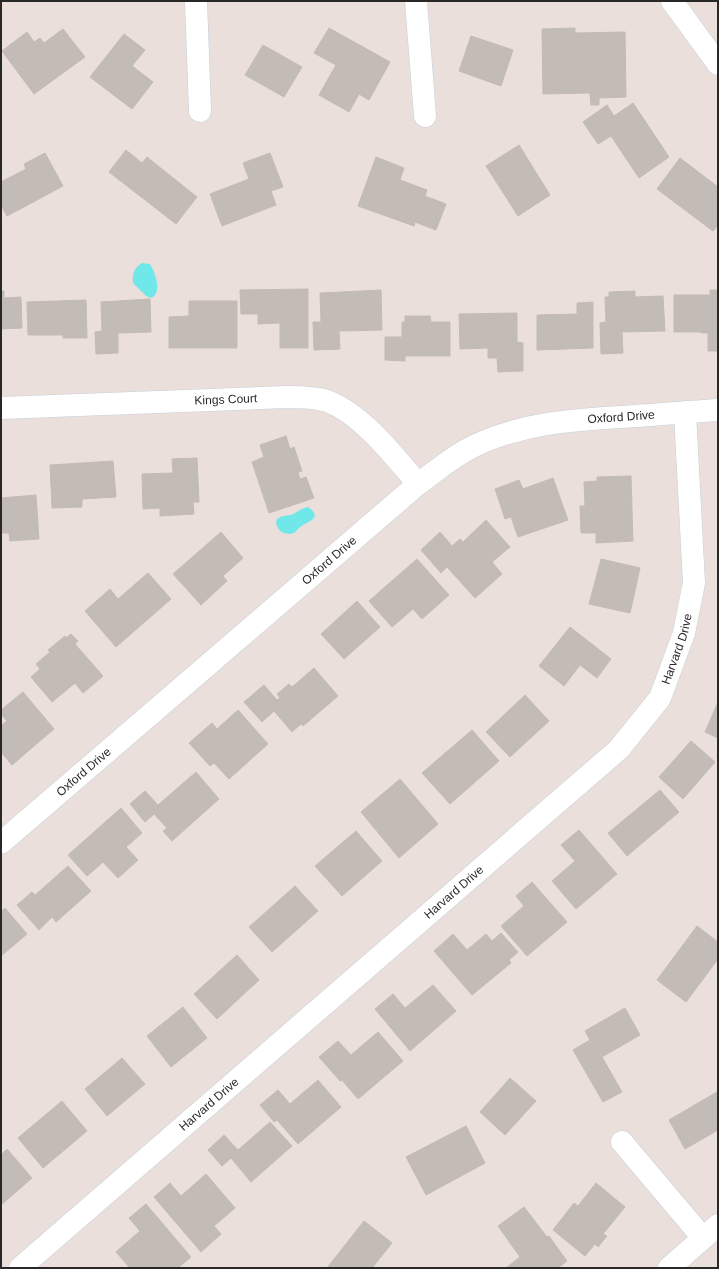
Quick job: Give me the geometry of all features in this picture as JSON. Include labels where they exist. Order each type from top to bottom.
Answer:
[{"type":"street","points":[[196,1],[200,111]]},
{"type":"street","points":[[416,1],[425,116]]},
{"type":"street","points":[[672,1],[718,64]]},
{"type":"street","name":"Kings Court","points":[[1,408],[287,397],[327,401],[347,411],[364,425],[398,460],[418,484]]},
{"type":"street","name":"Oxford Drive","points":[[1,843],[418,484],[454,457],[470,448],[496,437],[540,424],[566,420],[718,410]]},
{"type":"street","name":"Harvard Drive","points":[[20,1268],[619,749],[660,698],[684,633],[694,584],[685,412]]},
{"type":"street","points":[[622,1142],[710,1232],[669,1268]]},
{"type":"water","points":[[142,263],[150,264],[156,277],[157,292],[151,298],[146,296],[133,283],[134,272]]},
{"type":"water","points":[[308,507],[314,513],[314,518],[291,534],[285,533],[279,529],[276,524],[277,519],[282,516],[291,515],[303,508]]},
{"type":"building","points":[[329,28],[390,62],[369,100],[359,94],[349,112],[319,95],[336,65],[314,53]]},
{"type":"building","points":[[575,28],[575,33],[625,32],[626,97],[599,98],[599,105],[591,105],[590,93],[543,94],[542,29]]},
{"type":"building","points":[[63,29],[85,57],[34,94],[2,51],[27,32],[34,42],[40,38],[44,43]]},
{"type":"building","points":[[124,34],[145,50],[132,66],[153,82],[132,109],[90,77]]},
{"type":"building","points":[[471,36],[513,50],[501,86],[459,71]]},
{"type":"building","points":[[263,45],[302,67],[284,97],[245,75]]},
{"type":"building","points":[[633,103],[669,157],[639,178],[611,136],[598,144],[583,122],[607,105],[614,116]]},
{"type":"building","points":[[519,145],[550,195],[518,216],[486,166]]},
{"type":"building","points":[[126,150],[142,163],[147,157],[197,197],[176,224],[109,172]]},
{"type":"building","points":[[45,153],[63,186],[7,216],[1,205],[1,182],[26,169],[24,164]]},
{"type":"building","points":[[270,153],[283,187],[271,191],[276,205],[222,226],[210,194],[249,179],[243,163]]},
{"type":"building","points":[[376,157],[404,168],[400,180],[427,190],[425,196],[446,204],[436,230],[415,222],[414,226],[358,206]]},
{"type":"building","points":[[680,158],[718,187],[718,225],[713,231],[657,189]]},
{"type":"building","points":[[308,289],[308,348],[280,348],[280,323],[258,324],[258,314],[241,314],[240,290]]},
{"type":"building","points":[[381,290],[382,330],[339,331],[340,349],[314,350],[313,322],[321,322],[320,293]]},
{"type":"building","points":[[710,290],[718,290],[718,351],[708,351],[708,333],[674,332],[674,295],[710,295]]},
{"type":"building","points":[[1,291],[4,291],[4,298],[21,297],[22,328],[1,329]]},
{"type":"building","points":[[635,291],[635,297],[663,296],[665,331],[622,332],[623,353],[601,354],[600,323],[606,322],[605,297],[609,297],[609,292]]},
{"type":"building","points":[[150,299],[151,332],[118,333],[118,353],[96,354],[95,332],[102,331],[101,302]]},
{"type":"building","points":[[86,300],[87,338],[63,338],[63,335],[28,335],[27,302]]},
{"type":"building","points":[[189,301],[237,301],[237,348],[169,348],[169,317],[189,316]]},
{"type":"building","points":[[593,302],[593,348],[537,350],[537,315],[577,314],[577,303]]},
{"type":"building","points":[[517,313],[517,342],[523,343],[523,371],[498,372],[497,358],[488,358],[488,348],[460,349],[459,314]]},
{"type":"building","points":[[405,316],[430,316],[431,322],[450,322],[450,356],[405,356],[405,361],[385,360],[385,337],[402,337],[402,322],[405,322]]},
{"type":"building","points":[[286,436],[290,449],[294,447],[302,471],[298,472],[300,479],[306,477],[314,498],[269,513],[252,462],[264,457],[260,445]]},
{"type":"building","points":[[197,458],[199,502],[193,502],[194,514],[160,516],[160,508],[143,509],[142,474],[173,473],[172,459]]},
{"type":"building","points":[[113,461],[116,497],[82,499],[82,507],[52,508],[50,465]]},
{"type":"building","points":[[631,476],[633,541],[596,543],[596,533],[581,533],[580,506],[585,506],[584,482],[597,481],[597,477]]},
{"type":"building","points":[[553,478],[568,520],[518,537],[511,517],[505,519],[495,489],[519,480],[523,489]]},
{"type":"building","points":[[36,495],[39,539],[10,541],[9,533],[1,533],[1,498]]},
{"type":"building","points":[[486,520],[510,547],[492,562],[502,574],[475,598],[447,567],[441,573],[421,550],[440,532],[452,546],[460,539],[463,542]]},
{"type":"building","points":[[221,532],[243,558],[223,576],[227,581],[201,605],[173,574]]},
{"type":"building","points":[[417,559],[449,595],[422,619],[413,609],[392,627],[369,601]]},
{"type":"building","points":[[601,559],[640,568],[630,613],[589,604]]},
{"type":"building","points":[[148,573],[171,599],[116,647],[85,611],[110,589],[118,599]]},
{"type":"building","points":[[357,601],[380,627],[344,659],[321,634]]},
{"type":"building","points":[[570,627],[611,659],[597,678],[580,665],[564,686],[539,666]]},
{"type":"building","points":[[71,634],[78,641],[75,644],[103,676],[83,693],[75,683],[52,702],[31,677],[40,669],[36,664],[50,652],[48,650],[65,636],[66,638]]},
{"type":"building","points":[[314,668],[338,696],[303,726],[301,724],[292,732],[274,711],[262,722],[244,702],[264,685],[277,700],[280,698],[277,694],[289,684],[292,687]]},
{"type":"building","points":[[23,692],[54,729],[12,765],[1,752],[1,726],[7,721],[1,714],[1,710]]},
{"type":"building","points":[[525,695],[549,721],[510,757],[486,732]]},
{"type":"building","points":[[718,702],[718,738],[705,732]]},
{"type":"building","points":[[238,710],[268,744],[229,779],[214,763],[210,766],[189,743],[212,723],[217,729]]},
{"type":"building","points":[[472,730],[499,761],[450,804],[422,773]]},
{"type":"building","points":[[691,741],[715,762],[683,799],[659,777]]},
{"type":"building","points":[[196,772],[219,799],[172,841],[163,831],[167,828],[154,814],[145,822],[130,804],[145,791],[158,805]]},
{"type":"building","points":[[400,779],[438,824],[399,858],[361,812]]},
{"type":"building","points":[[660,790],[679,812],[627,856],[608,833]]},
{"type":"building","points":[[121,808],[142,833],[126,847],[138,860],[118,878],[103,862],[87,876],[68,855]]},
{"type":"building","points":[[579,830],[617,874],[576,909],[552,881],[575,861],[561,845]]},
{"type":"building","points":[[356,831],[382,861],[342,896],[315,866]]},
{"type":"building","points":[[68,866],[91,891],[56,922],[52,917],[39,930],[17,905],[32,892],[35,895]]},
{"type":"building","points":[[532,882],[567,922],[527,956],[501,926],[524,906],[516,896]]},
{"type":"building","points":[[295,886],[318,911],[272,952],[249,927]]},
{"type":"building","points":[[5,908],[27,934],[1,956],[1,912]]},
{"type":"building","points":[[697,926],[718,942],[718,959],[686,1002],[657,980]]},
{"type":"building","points":[[501,933],[518,952],[509,960],[511,963],[472,995],[434,951],[453,934],[467,950],[486,934],[492,941]]},
{"type":"building","points":[[237,955],[259,980],[217,1019],[194,994]]},
{"type":"building","points":[[433,985],[456,1011],[410,1051],[375,1009],[393,994],[405,1008]]},
{"type":"building","points":[[183,1007],[207,1038],[171,1067],[147,1036]]},
{"type":"building","points":[[625,1008],[640,1035],[602,1057],[622,1092],[603,1102],[573,1050],[590,1040],[585,1031]]},
{"type":"building","points":[[378,1032],[403,1061],[358,1099],[342,1080],[340,1081],[319,1057],[338,1041],[351,1055]]},
{"type":"building","points":[[122,1058],[145,1084],[107,1116],[85,1089]]},
{"type":"building","points":[[510,1078],[536,1101],[505,1135],[480,1112]]},
{"type":"building","points":[[318,1080],[341,1107],[298,1144],[277,1120],[274,1122],[260,1105],[278,1090],[290,1104]]},
{"type":"building","points":[[717,1092],[718,1130],[685,1149],[669,1120]]},
{"type":"building","points":[[62,1101],[87,1131],[43,1168],[18,1138]]},
{"type":"building","points":[[270,1122],[292,1146],[251,1182],[231,1158],[222,1166],[208,1150],[224,1135],[238,1150]]},
{"type":"building","points":[[466,1126],[485,1163],[426,1195],[406,1157]]},
{"type":"building","points":[[7,1149],[32,1178],[1,1205],[1,1155]]},
{"type":"building","points":[[206,1174],[235,1208],[214,1226],[221,1234],[201,1252],[154,1197],[170,1183],[181,1196]]},
{"type":"building","points":[[596,1183],[625,1207],[603,1234],[607,1236],[598,1247],[595,1244],[585,1256],[553,1230],[574,1203],[578,1206]]},
{"type":"building","points":[[146,1204],[191,1257],[178,1268],[130,1268],[116,1252],[140,1231],[129,1218]]},
{"type":"building","points":[[524,1207],[547,1237],[549,1236],[567,1261],[558,1268],[506,1268],[520,1257],[498,1226]]},
{"type":"building","points":[[364,1221],[392,1243],[372,1268],[327,1268]]}]
